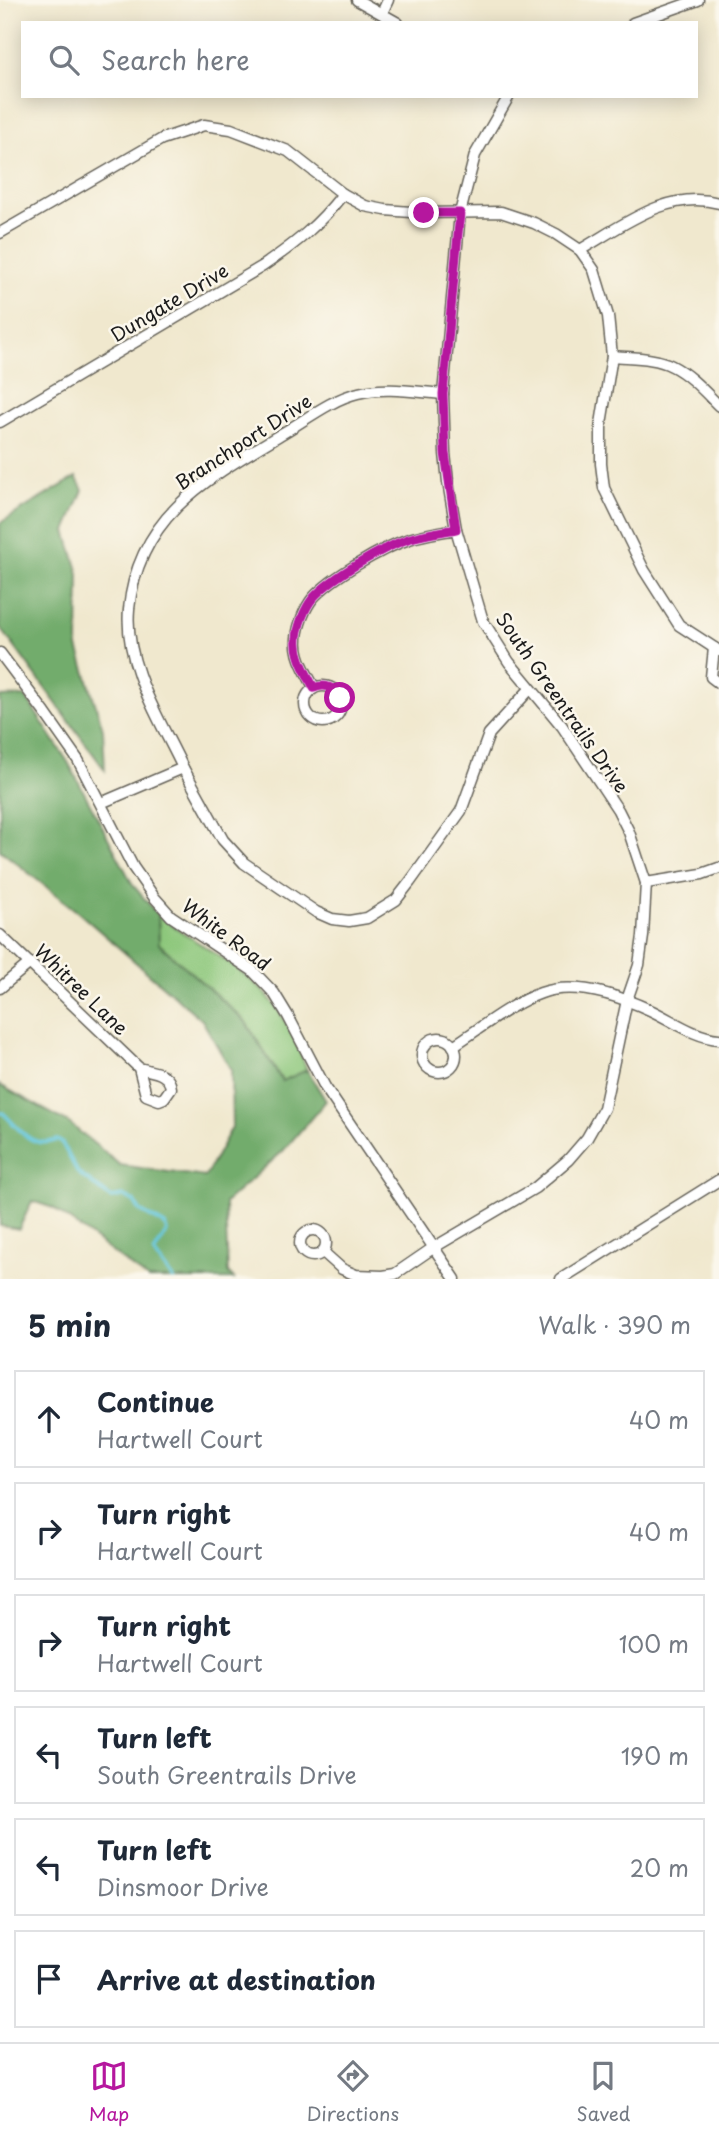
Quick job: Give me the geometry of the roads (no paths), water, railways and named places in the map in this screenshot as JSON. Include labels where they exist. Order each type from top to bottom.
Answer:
[{"type":"street","points":[[357,0],[395,21]]},
{"type":"street","points":[[382,13],[388,0]]},
{"type":"street","points":[[639,21],[698,0]]},
{"type":"street","name":"South Greentrails Drive","points":[[323,1252],[342,1269],[356,1275],[395,1274],[433,1248],[535,1188],[568,1160],[587,1138],[604,1108],[627,1000],[639,965],[646,883],[629,832],[618,810],[562,726],[509,662],[483,621],[456,529],[445,453],[443,394],[460,213],[475,155],[508,98]]},
{"type":"street","points":[[0,233],[162,139],[204,125],[231,129],[288,151],[343,194],[365,206],[385,210],[501,212],[556,234],[580,250],[594,270],[608,316],[612,356],[601,424],[604,488],[644,570],[679,625],[717,650],[711,677],[719,683]]},
{"type":"street","name":"Dungate Drive","points":[[0,422],[263,266],[299,241],[326,216],[343,194]]},
{"type":"street","points":[[580,250],[648,210],[668,203],[687,199],[705,199],[719,203]]},
{"type":"street","points":[[612,356],[658,361],[673,366],[719,406]]},
{"type":"street","name":"Branchport Drive","points":[[443,394],[370,390],[339,400],[198,487],[174,508],[158,527],[143,554],[134,579],[129,608],[133,658],[183,768],[223,840],[244,863],[316,912],[332,919],[349,921],[366,918],[396,900],[461,811],[489,734],[530,689]]},
{"type":"street","points":[[314,688],[299,659],[297,638],[303,615],[312,600],[328,584],[379,552],[408,539],[456,529]]},
{"type":"street","name":"White Road","points":[[0,653],[78,760],[133,867],[170,916],[252,970],[274,993],[325,1087],[455,1279]]},
{"type":"street","points":[[100,803],[183,768]]},
{"type":"street","points":[[646,883],[702,874],[719,868]]},
{"type":"street","name":"Whitree Lane","points":[[0,935],[139,1068]]},
{"type":"street","points":[[0,988],[30,963]]},
{"type":"street","points":[[453,1046],[520,1003],[542,993],[560,989],[627,1000],[694,1033],[719,1039]]},
{"type":"street","points":[[561,1279],[719,1180]]},
{"type":"waterway","points":[[0,1113],[33,1140],[57,1140],[62,1143],[78,1173],[111,1198],[124,1196],[134,1201],[140,1211],[165,1225],[167,1232],[154,1253],[173,1279]]}]
